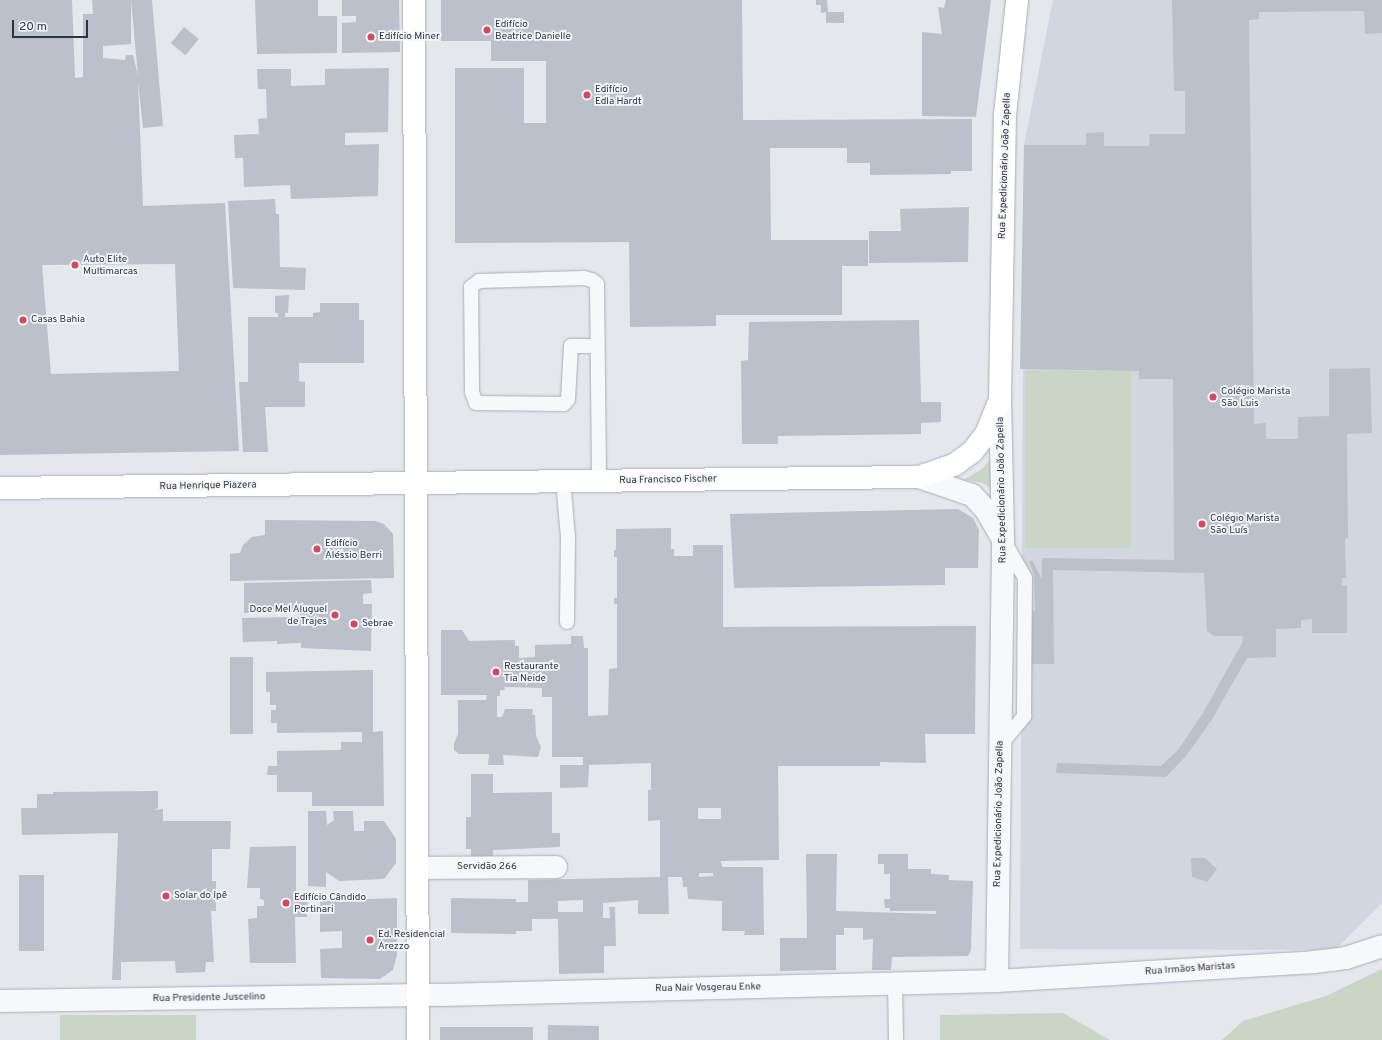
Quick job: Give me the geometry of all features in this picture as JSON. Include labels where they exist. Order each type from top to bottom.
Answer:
[{"type":"main road","points":[[414,0],[418,1040]]},
{"type":"main road","name":"Rua Expedicionário João Zapella","points":[[1000,399],[1005,114],[1017,0]]},
{"type":"main road","name":"Rua Francisco Fischer","points":[[416,483],[919,477],[954,465],[972,452],[993,420],[1000,399]]},
{"type":"main road","name":"Rua Henrique Piazera","points":[[0,488],[416,483]]},
{"type":"street","name":"Rua Expedicionário João Zapella","points":[[997,981],[1003,539],[1000,399]]},
{"type":"street","name":"Rua Francisco Fischer","points":[[919,477],[972,495],[986,510],[1003,539]]},
{"type":"street","name":"Servidão 266","points":[[418,868],[556,867]]},
{"type":"street","name":"Rua Irmãos Maristas","points":[[997,981],[1314,962],[1346,958],[1382,946]]},
{"type":"street","name":"Rua Nair Vosgerau Enke","points":[[419,995],[997,981]]},
{"type":"street","name":"Rua Presidente Juscelino","points":[[0,1001],[419,995]]},
{"type":"lane","points":[[597,346],[570,346],[568,398],[564,404],[476,403],[472,392],[471,286],[479,281],[592,280],[597,284],[599,481]]},
{"type":"lane","points":[[563,482],[568,538],[567,622]]},
{"type":"lane","points":[[895,984],[896,1040]]},
{"type":"shaded area","name":"Colégio Marista São Luís","points":[[1053,0],[1382,0],[1382,903],[1335,950],[1020,949],[1024,145]]},
{"type":"green space","points":[[1025,371],[1131,371],[1131,548],[1025,548]]},
{"type":"green space","points":[[997,452],[997,493],[983,483],[964,480],[982,469]]},
{"type":"green space","points":[[1382,969],[1382,1040],[1222,1040],[1243,1021],[1326,996]]},
{"type":"green space","points":[[1063,1013],[1110,1040],[940,1040],[940,1015]]},
{"type":"green space","points":[[60,1015],[196,1015],[196,1040],[60,1040]]},
{"type":"building","name":"Auto Elite Multimarcas","points":[[0,0],[72,0],[75,78],[83,77],[83,14],[93,14],[92,0],[131,0],[152,0],[163,126],[143,128],[138,81],[143,206],[225,203],[239,451],[0,455]],"holes":[[[131,0],[138,76],[133,55],[126,55],[125,60],[103,58],[103,46],[131,44]],[[175,264],[179,371],[51,374],[42,265]]]},
{"type":"building","points":[[255,0],[318,0],[318,16],[337,16],[337,53],[257,54]]},
{"type":"building","name":"Edifício Miner","points":[[342,0],[399,0],[400,52],[342,53],[342,23],[356,22],[356,16],[342,16]]},
{"type":"building","points":[[441,0],[742,0],[743,120],[972,119],[972,171],[951,171],[951,174],[870,175],[870,163],[847,163],[847,148],[770,148],[771,240],[868,240],[868,266],[842,266],[842,315],[716,315],[716,326],[630,327],[629,242],[455,243],[455,68],[524,68],[524,123],[546,123],[546,61],[491,61],[491,41],[441,41]]},
{"type":"building","points":[[816,0],[827,0],[828,12],[844,12],[844,23],[826,23],[826,12],[821,13],[821,5],[816,5]]},
{"type":"building","points":[[946,0],[991,0],[976,117],[922,116],[922,32],[942,34],[938,7],[944,8]]},
{"type":"building","name":"Colégio Marista São Luis","points":[[1172,0],[1382,0],[1382,33],[1365,34],[1364,11],[1259,12],[1259,19],[1249,20],[1254,424],[1266,423],[1266,439],[1298,439],[1298,417],[1329,416],[1329,369],[1370,368],[1372,433],[1347,434],[1348,538],[1345,539],[1346,578],[1342,578],[1342,586],[1347,585],[1347,633],[1312,633],[1312,619],[1301,620],[1301,628],[1276,629],[1276,657],[1247,658],[1211,721],[1186,756],[1166,777],[1056,773],[1057,763],[1161,766],[1178,750],[1203,713],[1242,643],[1243,636],[1214,636],[1207,631],[1204,573],[1053,570],[1054,664],[1028,664],[1027,611],[1035,611],[1034,574],[1029,562],[1032,560],[1042,579],[1042,558],[1174,560],[1173,379],[1139,379],[1139,371],[1020,369],[1024,145],[1086,145],[1086,133],[1104,132],[1104,146],[1149,146],[1150,134],[1185,134],[1185,91],[1174,91]]},
{"type":"building","points":[[184,27],[199,39],[186,55],[171,43]]},
{"type":"building","points":[[389,68],[388,132],[345,133],[345,145],[379,144],[378,196],[291,199],[290,185],[244,187],[243,158],[235,158],[234,135],[259,134],[258,119],[267,118],[266,89],[258,89],[257,69],[291,69],[291,86],[325,85],[325,69]]},
{"type":"building","points":[[275,199],[276,214],[279,214],[280,267],[306,268],[305,290],[233,288],[228,201]]},
{"type":"building","points":[[969,207],[968,262],[869,263],[869,231],[901,231],[900,209]]},
{"type":"building","points":[[289,295],[288,313],[285,313],[285,317],[313,317],[313,313],[320,312],[320,303],[359,303],[359,320],[364,320],[364,363],[299,363],[299,381],[305,382],[305,407],[265,407],[268,452],[243,452],[239,382],[248,382],[248,317],[278,317],[278,313],[275,313],[275,296]]},
{"type":"building","points":[[919,320],[921,402],[941,402],[941,422],[921,423],[921,434],[778,436],[778,444],[742,444],[741,361],[748,360],[749,322]]},
{"type":"building","points":[[958,509],[973,518],[979,530],[978,568],[945,568],[945,585],[734,588],[730,514]]},
{"type":"building","name":"Edifício Aléssio Berri","points":[[265,520],[375,521],[384,524],[393,534],[394,578],[230,581],[230,554],[240,553],[243,545],[252,537],[265,535]]},
{"type":"building","points":[[671,528],[671,549],[674,549],[674,556],[693,556],[693,545],[723,545],[723,627],[976,626],[975,734],[925,734],[926,763],[880,762],[880,766],[778,766],[779,860],[721,861],[722,867],[763,867],[764,935],[744,935],[745,931],[722,931],[722,901],[688,899],[687,887],[683,887],[682,877],[668,877],[669,914],[638,914],[638,900],[603,903],[603,918],[610,918],[609,907],[615,907],[616,946],[604,946],[604,973],[559,974],[558,919],[532,919],[532,931],[516,931],[516,934],[451,933],[451,898],[516,899],[516,902],[528,902],[528,880],[660,877],[660,820],[648,821],[648,790],[651,790],[651,763],[589,765],[588,787],[560,788],[560,765],[583,765],[583,757],[552,757],[552,697],[542,697],[542,688],[504,687],[505,690],[500,690],[500,696],[497,696],[497,717],[502,717],[505,709],[533,709],[532,715],[535,715],[536,736],[541,747],[538,757],[503,755],[504,765],[488,765],[489,754],[459,754],[454,750],[454,743],[458,734],[458,700],[486,700],[487,695],[441,695],[441,630],[462,630],[469,641],[515,640],[515,646],[519,646],[519,658],[535,657],[535,645],[571,644],[571,636],[583,636],[584,648],[588,648],[588,716],[608,715],[609,669],[617,668],[617,604],[614,604],[614,598],[617,598],[617,557],[614,557],[614,550],[616,550],[616,529]],"holes":[[[698,808],[721,808],[721,819],[698,819]],[[699,873],[713,873],[713,876],[699,877]],[[583,900],[583,912],[558,912],[558,901]]]},
{"type":"building","name":"Doce Mel Aluguel de Trajes","points":[[371,580],[372,593],[363,594],[363,604],[372,604],[371,651],[301,648],[301,643],[277,644],[277,641],[243,642],[242,618],[299,617],[299,613],[244,613],[244,583]]},
{"type":"building","points":[[230,657],[253,657],[253,734],[230,734]]},
{"type":"building","points":[[373,670],[373,732],[383,731],[384,806],[312,806],[312,792],[277,792],[277,775],[267,775],[268,766],[277,766],[277,751],[341,750],[341,742],[362,742],[362,732],[277,733],[277,723],[271,723],[271,710],[276,710],[276,705],[270,705],[270,692],[266,692],[266,672]]},
{"type":"building","points":[[471,774],[493,774],[493,793],[552,792],[552,833],[560,833],[560,847],[493,850],[493,861],[471,862],[471,849],[466,849],[466,817],[471,817]]},
{"type":"building","name":"Solar do Ipê","points":[[158,791],[158,808],[154,810],[163,809],[163,821],[231,821],[230,849],[212,849],[212,881],[216,881],[216,911],[211,911],[214,962],[206,962],[205,972],[176,973],[175,961],[121,962],[121,980],[112,980],[118,833],[22,835],[21,808],[37,808],[37,794],[53,794],[53,792]]},
{"type":"building","points":[[308,811],[326,811],[327,825],[334,820],[333,811],[353,811],[354,831],[364,831],[364,821],[384,821],[396,839],[396,863],[384,879],[339,881],[326,872],[326,887],[308,886]]},
{"type":"building","name":"Edifício Cândido Portinari","points":[[296,846],[296,894],[308,894],[307,917],[295,917],[296,963],[250,963],[248,919],[257,918],[257,906],[264,906],[264,900],[260,899],[260,888],[247,888],[250,847]]},
{"type":"building","points":[[806,854],[837,854],[836,911],[936,914],[936,911],[890,911],[890,908],[885,908],[884,899],[890,899],[890,874],[884,874],[884,864],[878,864],[878,854],[908,854],[908,869],[931,869],[931,874],[949,875],[949,880],[973,881],[971,950],[968,956],[892,957],[891,970],[872,970],[873,939],[863,940],[863,928],[844,928],[844,935],[836,935],[836,970],[780,971],[780,938],[807,938]]},
{"type":"building","points":[[1191,858],[1205,858],[1217,869],[1207,882],[1192,877]]},
{"type":"building","points":[[19,875],[44,875],[44,951],[19,951]]},
{"type":"building","name":"Ed. Residencial Arezzo","points":[[397,898],[397,955],[393,970],[380,979],[321,978],[320,949],[342,948],[342,931],[320,932],[320,901]]},
{"type":"building","points":[[548,1025],[599,1026],[599,1040],[548,1040]]},
{"type":"building","points":[[440,1027],[533,1027],[533,1040],[440,1040]]},
{"type":"place","name":"Edifício Beatrice Danielle","points":[[487,30]]},
{"type":"place","name":"Edifício Miner","points":[[371,37]]},
{"type":"place","name":"Edifício Edla Hardt","points":[[587,95]]},
{"type":"place","name":"Auto Elite Multimarcas","points":[[75,265]]},
{"type":"place","name":"Casas Bahia","points":[[23,320]]},
{"type":"place","name":"Colégio Marista São Luis","points":[[1213,397]]},
{"type":"place","name":"Colégio Marista São Luís","points":[[1202,524]]},
{"type":"place","name":"Edifício Aléssio Berri","points":[[317,549]]},
{"type":"place","name":"Doce Mel Aluguel de Trajes","points":[[335,615]]},
{"type":"place","name":"Sebrae","points":[[354,624]]},
{"type":"place","name":"Restaurante Tia Neide","points":[[496,672]]},
{"type":"place","name":"Solar do Ipê","points":[[166,896]]},
{"type":"place","name":"Edifício Cândido Portinari","points":[[286,903]]},
{"type":"place","name":"Ed. Residencial Arezzo","points":[[370,940]]}]
